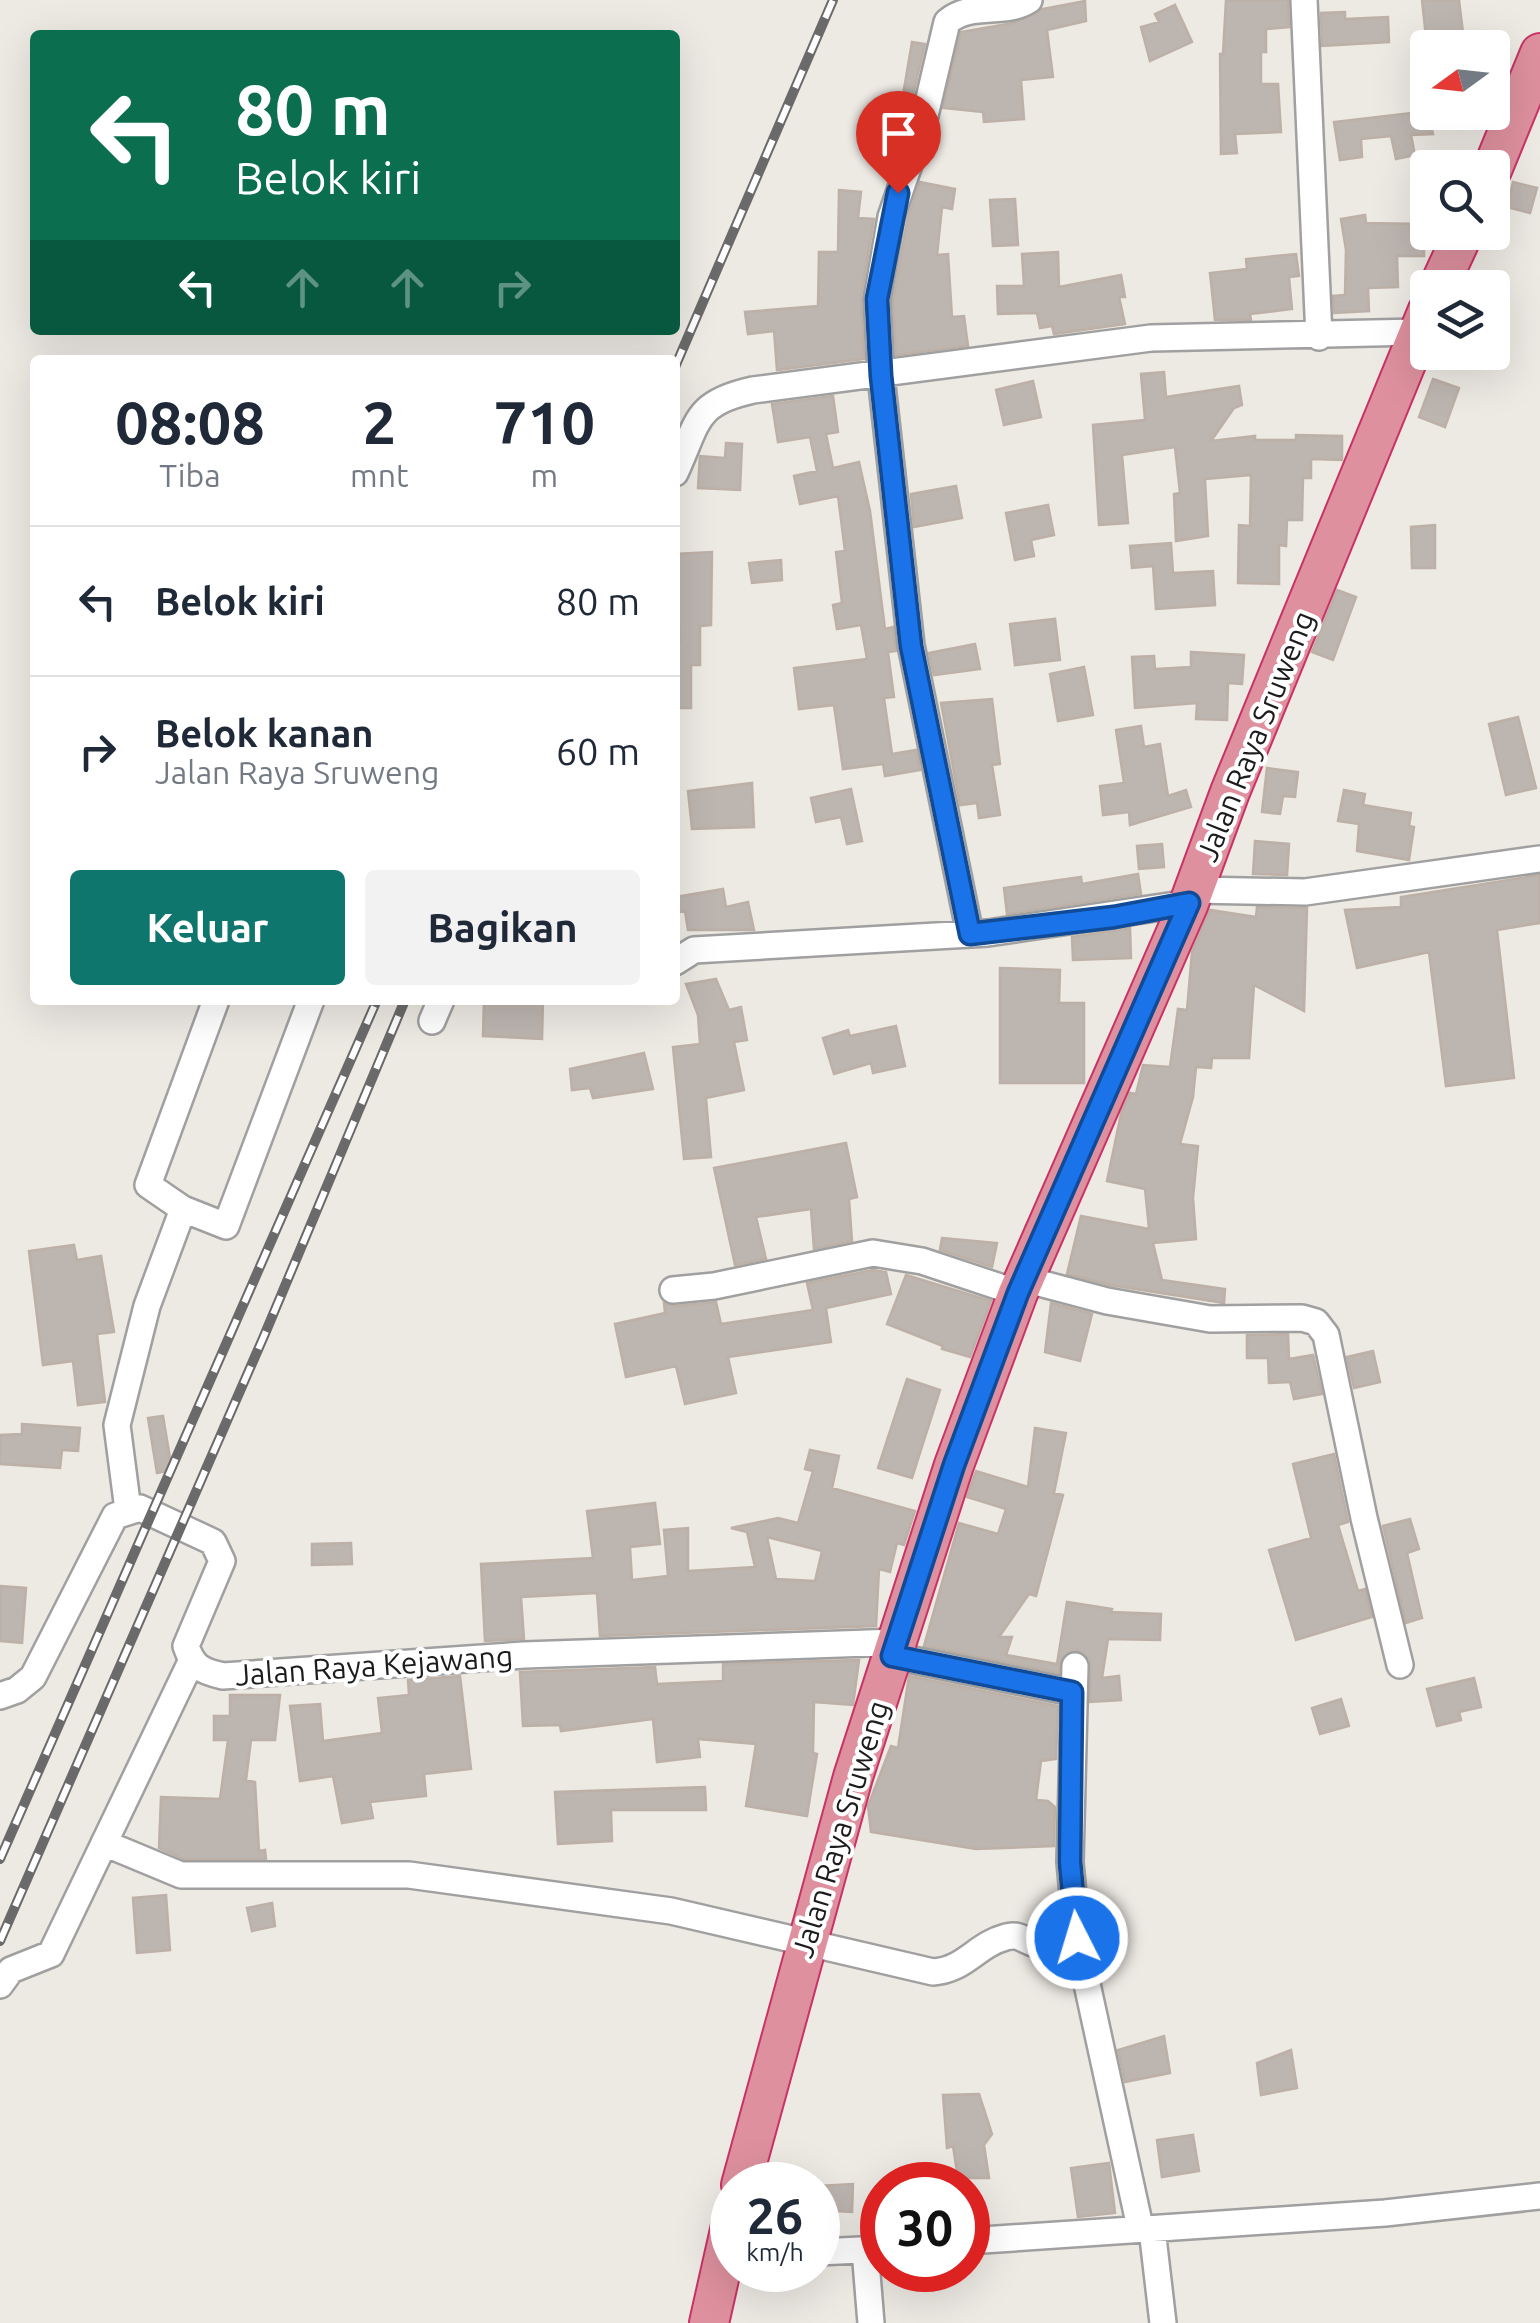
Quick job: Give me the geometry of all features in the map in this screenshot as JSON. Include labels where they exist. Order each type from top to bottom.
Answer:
[{"type":"highway","points":[[1500,150],[1540,53]]},
{"type":"highway","name":"Jalan Raya Sruweng","points":[[747,2162],[806,1941],[954,1465],[1021,1286],[1191,896],[1242,760],[1410,355]]},
{"type":"highway","points":[[709,2323],[717,2292]]},
{"type":"street","points":[[970,934],[911,646],[881,376],[877,299],[891,217],[923,124],[947,22],[955,15],[982,7],[1022,5],[1030,0]]},
{"type":"street","points":[[1304,0],[1318,337]]},
{"type":"street","points":[[680,462],[702,413],[717,398],[754,390],[1151,338],[1318,337],[1410,323]]},
{"type":"street","points":[[680,959],[694,950],[970,934],[1114,917],[1191,896],[1316,891],[1540,859]]},
{"type":"street","points":[[214,1005],[148,1185],[183,1209],[226,1226],[308,1005]]},
{"type":"street","points":[[0,1696],[17,1690],[32,1677],[115,1516],[128,1510],[117,1425],[147,1306],[183,1209]]},
{"type":"street","points":[[673,1290],[714,1286],[873,1253],[1021,1286],[1210,1319],[1302,1318],[1316,1322],[1326,1335],[1400,1665]]},
{"type":"street","name":"Jalan Raya Kejawang","points":[[128,1510],[151,1512],[213,1542],[219,1550],[222,1560],[186,1646],[191,1662],[202,1671],[222,1676],[524,1655],[895,1649],[1072,1692]]},
{"type":"street","points":[[0,1985],[11,1970],[50,1954],[191,1662]]},
{"type":"street","points":[[1074,1666],[1070,1862],[1077,1938],[1146,2228],[1163,2323]]},
{"type":"street","points":[[104,1842],[181,1876],[409,1875],[671,1911],[933,1972],[964,1965],[981,1949],[1007,1936],[1022,1936],[1041,1944],[1077,1938]]},
{"type":"street","points":[[990,2240],[1385,2213],[1540,2196]]},
{"type":"street","points":[[871,2323],[872,2292]]},
{"type":"building","points":[[1226,0],[1288,0],[1289,27],[1266,29],[1266,52],[1261,52],[1261,84],[1278,84],[1281,132],[1235,134],[1237,153],[1221,154],[1220,54]]},
{"type":"building","points":[[1422,0],[1459,0],[1463,30],[1425,30]]},
{"type":"building","points":[[1085,1],[1086,21],[1047,30],[1053,77],[1021,80],[1024,119],[984,122],[983,112],[943,108],[961,32],[1013,23],[1043,9]]},
{"type":"building","points":[[1175,5],[1192,42],[1150,61],[1141,27],[1159,22],[1155,14]]},
{"type":"building","points":[[1345,12],[1345,19],[1388,17],[1389,42],[1322,46],[1321,13]]},
{"type":"building","points":[[912,42],[925,44],[911,103],[902,101]]},
{"type":"building","points":[[1410,113],[1410,130],[1432,130],[1433,134],[1411,135],[1414,150],[1410,150],[1410,156],[1396,159],[1391,136],[1361,139],[1362,157],[1340,160],[1334,122]]},
{"type":"building","points":[[920,182],[955,189],[952,209],[942,207],[937,255],[948,254],[952,317],[964,316],[968,346],[896,355],[893,300],[907,221]]},
{"type":"building","points":[[1513,182],[1537,188],[1530,213],[1510,208]]},
{"type":"building","points":[[839,190],[861,192],[858,218],[874,219],[861,297],[864,359],[777,370],[774,331],[748,334],[745,312],[818,306],[819,252],[838,252]]},
{"type":"building","points":[[1015,199],[1018,245],[993,246],[990,200]]},
{"type":"building","points":[[1365,215],[1366,223],[1410,224],[1410,250],[1424,250],[1424,256],[1397,256],[1398,287],[1368,288],[1369,311],[1334,313],[1333,296],[1345,295],[1346,250],[1341,219]]},
{"type":"building","points":[[1058,252],[1059,287],[1121,275],[1125,297],[1119,297],[1125,324],[1054,334],[1052,326],[1040,328],[1037,313],[998,314],[997,286],[1024,286],[1022,254]]},
{"type":"building","points":[[1296,254],[1299,276],[1289,277],[1292,309],[1250,314],[1251,320],[1215,320],[1210,273],[1247,269],[1246,259]]},
{"type":"building","points":[[1164,372],[1166,397],[1239,386],[1242,405],[1234,408],[1211,441],[1255,436],[1255,440],[1296,440],[1296,435],[1342,436],[1342,460],[1311,459],[1311,478],[1303,478],[1302,520],[1287,520],[1286,546],[1279,545],[1279,584],[1238,583],[1239,525],[1250,526],[1251,475],[1205,479],[1208,536],[1176,541],[1174,494],[1180,493],[1175,447],[1122,455],[1128,523],[1099,525],[1093,425],[1145,420],[1141,374]]},
{"type":"building","points":[[1433,379],[1459,388],[1445,427],[1419,417]]},
{"type":"building","points":[[1033,381],[1041,417],[1004,425],[996,390]]},
{"type":"building","points":[[833,396],[838,432],[826,434],[833,468],[859,462],[870,511],[885,629],[893,627],[896,651],[888,652],[894,697],[884,698],[892,754],[916,750],[920,770],[885,776],[883,764],[843,769],[834,705],[799,709],[794,668],[867,659],[861,625],[837,629],[833,605],[842,603],[836,552],[845,551],[838,496],[800,504],[794,476],[817,471],[810,437],[778,442],[772,404]]},
{"type":"building","points":[[726,443],[742,444],[740,490],[698,488],[700,456],[725,458]]},
{"type":"building","points":[[956,486],[962,518],[914,527],[911,494]]},
{"type":"building","points":[[1048,505],[1054,535],[1031,540],[1034,556],[1015,560],[1006,513]]},
{"type":"building","points":[[1435,525],[1435,568],[1412,568],[1411,527]]},
{"type":"building","points":[[1171,543],[1173,573],[1213,571],[1215,605],[1156,609],[1153,566],[1132,568],[1130,546]]},
{"type":"building","points":[[712,552],[711,625],[700,626],[700,665],[691,665],[691,708],[680,708],[680,554]]},
{"type":"building","points":[[781,560],[782,580],[752,583],[749,563]]},
{"type":"building","points":[[1337,590],[1356,597],[1333,660],[1312,652]]},
{"type":"building","points":[[1055,619],[1060,660],[1015,665],[1010,624]]},
{"type":"building","points":[[975,644],[980,669],[934,675],[929,653]]},
{"type":"building","points":[[1191,652],[1244,655],[1242,684],[1228,683],[1227,720],[1196,719],[1197,703],[1135,708],[1132,657],[1154,656],[1155,669],[1191,667]]},
{"type":"building","points":[[1084,667],[1093,715],[1058,721],[1050,674]]},
{"type":"building","points":[[992,699],[1000,764],[992,765],[1000,815],[979,818],[977,803],[960,805],[941,703]]},
{"type":"building","points":[[1518,717],[1536,788],[1506,795],[1489,724]]},
{"type":"building","points":[[1141,726],[1144,747],[1160,744],[1168,796],[1186,790],[1191,807],[1130,825],[1129,812],[1103,815],[1100,786],[1124,783],[1116,730]]},
{"type":"building","points":[[1267,768],[1298,772],[1295,797],[1283,796],[1280,814],[1262,812]]},
{"type":"building","points":[[752,783],[754,827],[692,829],[688,791]]},
{"type":"building","points":[[851,789],[862,841],[847,844],[841,817],[816,822],[811,798]]},
{"type":"building","points":[[1344,790],[1365,794],[1363,805],[1411,813],[1409,826],[1414,827],[1409,860],[1357,851],[1359,824],[1338,821]]},
{"type":"building","points":[[1255,841],[1289,844],[1287,875],[1253,874]]},
{"type":"building","points":[[1162,844],[1164,867],[1139,869],[1137,846]]},
{"type":"building","points":[[1138,874],[1141,894],[1007,914],[1004,888],[1081,877],[1082,884]]},
{"type":"building","points":[[1540,875],[1540,923],[1497,930],[1514,1078],[1446,1086],[1429,952],[1357,968],[1345,910],[1401,907],[1401,897]]},
{"type":"building","points":[[723,889],[726,907],[748,902],[754,930],[688,930],[685,911],[680,912],[680,896]]},
{"type":"building","points":[[1257,907],[1307,908],[1304,1011],[1254,985],[1249,1058],[1212,1058],[1211,1068],[1196,1067],[1193,1097],[1180,1144],[1198,1146],[1193,1198],[1196,1239],[1153,1243],[1162,1280],[1225,1289],[1224,1303],[1110,1285],[1067,1274],[1081,1216],[1149,1229],[1145,1189],[1107,1181],[1121,1114],[1130,1093],[1136,1094],[1143,1065],[1170,1067],[1178,1009],[1187,1010],[1192,952],[1210,910],[1256,917]]},
{"type":"building","points":[[1130,928],[1131,958],[1073,960],[1072,937]]},
{"type":"building","points":[[1000,968],[1060,970],[1059,1003],[1084,1003],[1084,1083],[1000,1083]]},
{"type":"building","points":[[716,979],[729,1010],[741,1007],[747,1040],[734,1042],[744,1090],[706,1098],[711,1157],[684,1159],[673,1047],[700,1044],[698,1015],[686,984]]},
{"type":"building","points":[[484,1005],[543,1005],[542,1039],[483,1036]]},
{"type":"building","points":[[896,1026],[905,1066],[873,1073],[871,1063],[834,1074],[823,1038],[848,1030],[850,1036]]},
{"type":"building","points":[[644,1053],[653,1089],[593,1098],[590,1088],[572,1090],[570,1069]]},
{"type":"building","points":[[846,1143],[857,1197],[849,1199],[852,1241],[814,1249],[811,1209],[756,1217],[766,1259],[735,1265],[714,1168]]},
{"type":"building","points":[[942,1238],[997,1243],[992,1267],[940,1250]]},
{"type":"building","points":[[74,1245],[77,1260],[101,1256],[114,1332],[97,1334],[105,1402],[78,1405],[73,1361],[43,1365],[29,1251]]},
{"type":"building","points":[[873,1270],[886,1272],[891,1294],[826,1308],[831,1342],[728,1357],[736,1393],[685,1404],[676,1366],[626,1377],[615,1324],[665,1313],[664,1303],[675,1306],[716,1302],[721,1324],[813,1310],[807,1283]]},
{"type":"building","points":[[906,1275],[991,1301],[970,1357],[887,1324]]},
{"type":"building","points":[[1051,1303],[1092,1314],[1080,1361],[1045,1352]]},
{"type":"building","points":[[1288,1334],[1289,1359],[1313,1355],[1322,1394],[1294,1399],[1290,1382],[1269,1383],[1268,1358],[1247,1358],[1247,1335]]},
{"type":"building","points":[[1373,1351],[1380,1382],[1354,1388],[1347,1357]]},
{"type":"building","points":[[907,1379],[940,1390],[912,1478],[878,1468]]},
{"type":"building","points":[[163,1416],[172,1470],[157,1473],[148,1418]]},
{"type":"building","points":[[22,1424],[80,1428],[78,1451],[62,1450],[60,1468],[0,1464],[0,1435],[22,1434]]},
{"type":"building","points":[[1035,1428],[1066,1433],[1054,1493],[1063,1495],[1036,1596],[1029,1594],[999,1637],[1012,1637],[1006,1655],[1057,1664],[1067,1602],[1112,1609],[1111,1612],[1161,1614],[1160,1640],[1108,1639],[1102,1678],[1119,1676],[1121,1700],[1090,1702],[1090,1659],[1076,1650],[1062,1657],[1059,1673],[924,1646],[959,1523],[998,1534],[1006,1509],[967,1497],[976,1471],[1028,1487]]},
{"type":"building","points":[[810,1450],[839,1456],[832,1488],[915,1511],[904,1545],[897,1543],[890,1572],[879,1569],[876,1626],[600,1636],[597,1593],[521,1597],[524,1639],[485,1641],[481,1564],[593,1558],[587,1511],[655,1503],[660,1544],[630,1547],[632,1580],[668,1576],[664,1530],[688,1528],[688,1571],[755,1567],[747,1532],[731,1528],[778,1518],[798,1523],[813,1471],[805,1469]],"holes":[[[767,1537],[822,1551],[815,1581],[776,1579]]]},
{"type":"building","points":[[1334,1454],[1348,1522],[1338,1525],[1358,1591],[1365,1589],[1372,1617],[1296,1640],[1269,1550],[1311,1538],[1293,1464]]},
{"type":"building","points":[[1410,1519],[1419,1549],[1407,1553],[1422,1618],[1406,1623],[1383,1526]]},
{"type":"building","points":[[351,1543],[352,1564],[312,1565],[312,1544]]},
{"type":"building","points":[[0,1586],[26,1588],[22,1643],[0,1641]]},
{"type":"building","points":[[859,1660],[853,1705],[814,1702],[813,1753],[817,1754],[807,1816],[746,1806],[756,1744],[698,1739],[700,1757],[657,1762],[653,1719],[561,1731],[560,1725],[523,1726],[520,1672],[655,1667],[657,1684],[723,1681],[723,1664]]},
{"type":"building","points":[[460,1676],[471,1769],[424,1774],[426,1796],[370,1802],[373,1818],[342,1823],[333,1776],[300,1781],[290,1706],[320,1704],[323,1741],[382,1733],[378,1698],[409,1695],[408,1680]]},
{"type":"building","points":[[909,1676],[1058,1706],[1056,1759],[1041,1761],[1036,1800],[1048,1801],[1055,1807],[1054,1846],[976,1849],[871,1832],[868,1806],[891,1746],[898,1748]]},
{"type":"building","points":[[1474,1678],[1481,1707],[1459,1712],[1461,1720],[1437,1726],[1427,1689]]},
{"type":"building","points":[[230,1695],[280,1695],[275,1740],[251,1740],[246,1780],[255,1782],[259,1851],[265,1850],[266,1859],[184,1859],[159,1848],[161,1797],[220,1799],[228,1740],[214,1740],[214,1716],[230,1716]]},
{"type":"building","points":[[1341,1699],[1349,1726],[1320,1734],[1312,1708]]},
{"type":"building","points":[[705,1787],[706,1810],[611,1810],[612,1841],[558,1844],[555,1792]]},
{"type":"building","points":[[166,1895],[170,1950],[137,1953],[133,1898]]},
{"type":"building","points":[[272,1903],[275,1926],[252,1931],[247,1908]]},
{"type":"building","points":[[1164,2036],[1170,2073],[1125,2082],[1118,2050]]},
{"type":"building","points":[[1291,2050],[1297,2088],[1261,2095],[1257,2063]]},
{"type":"building","points":[[979,2094],[992,2134],[984,2145],[987,2162],[956,2162],[953,2146],[947,2148],[943,2095]]},
{"type":"building","points":[[1193,2135],[1199,2171],[1162,2177],[1157,2140]]},
{"type":"building","points":[[1109,2163],[1115,2213],[1078,2217],[1071,2168]]},
{"type":"building","points":[[853,2184],[852,2212],[840,2211],[840,2185]]},
{"type":"railway","points":[[680,355],[833,0]]},
{"type":"railway","points":[[0,1859],[375,1005]]},
{"type":"railway","points":[[0,1941],[264,1336],[403,1005]]},
{"type":"route","points":[[898,193],[877,299],[881,376],[911,646],[970,934],[1114,917],[1189,903],[1018,1293],[954,1465],[892,1656],[1072,1692],[1070,1862],[1077,1938]]}]
